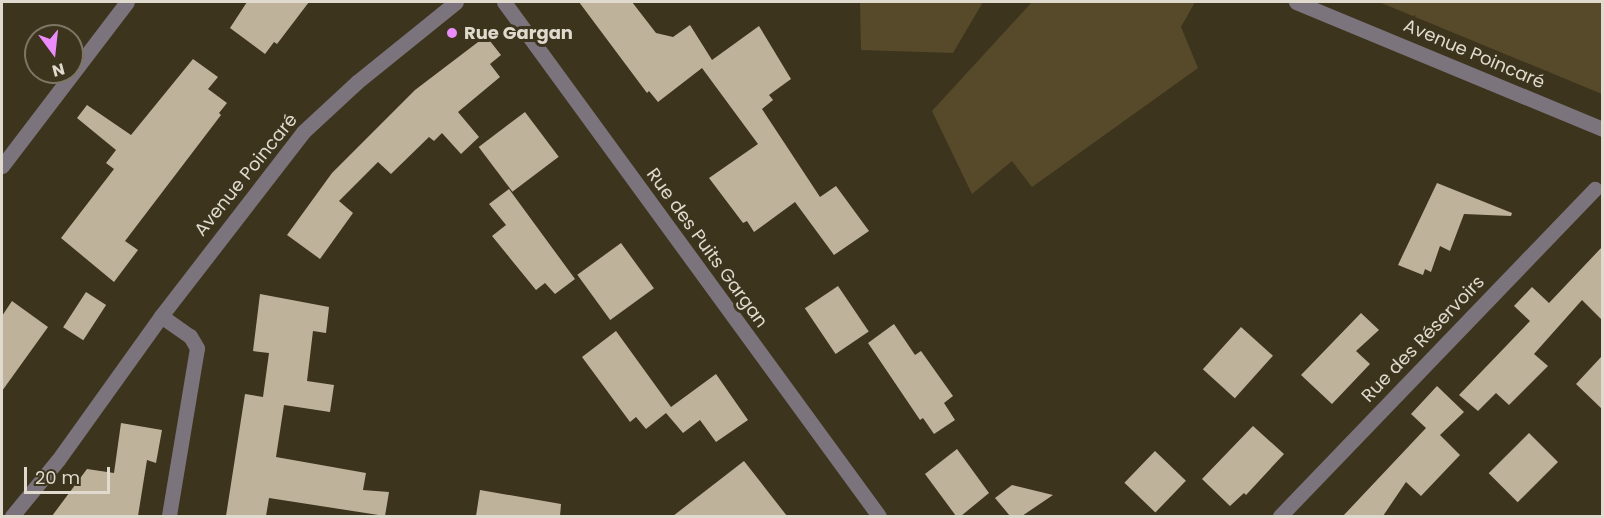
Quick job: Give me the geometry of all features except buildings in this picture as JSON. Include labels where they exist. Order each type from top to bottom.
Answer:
[{"type":"street","points":[[2,166],[127,2]]},
{"type":"street","name":"Avenue Poincaré","points":[[12,516],[58,460],[161,316],[303,132],[357,82],[456,2]]},
{"type":"street","name":"Rue des Puits Gargan","points":[[504,2],[879,516]]},
{"type":"street","name":"Avenue Poincaré","points":[[1296,2],[1602,129]]},
{"type":"street","name":"Rue des Réservoirs","points":[[1280,516],[1595,189]]},
{"type":"street","points":[[161,316],[190,336],[197,348],[169,516]]},
{"type":"shaded area","points":[[860,2],[983,2],[953,53],[861,50]]},
{"type":"shaded area","points":[[1032,2],[1195,2],[1181,27],[1198,68],[1032,187],[1012,161],[972,194],[932,111]]},
{"type":"shaded area","points":[[1379,2],[1602,2],[1602,94]]},
{"type":"place","name":"Rue Gargan","points":[[452,33]]}]
